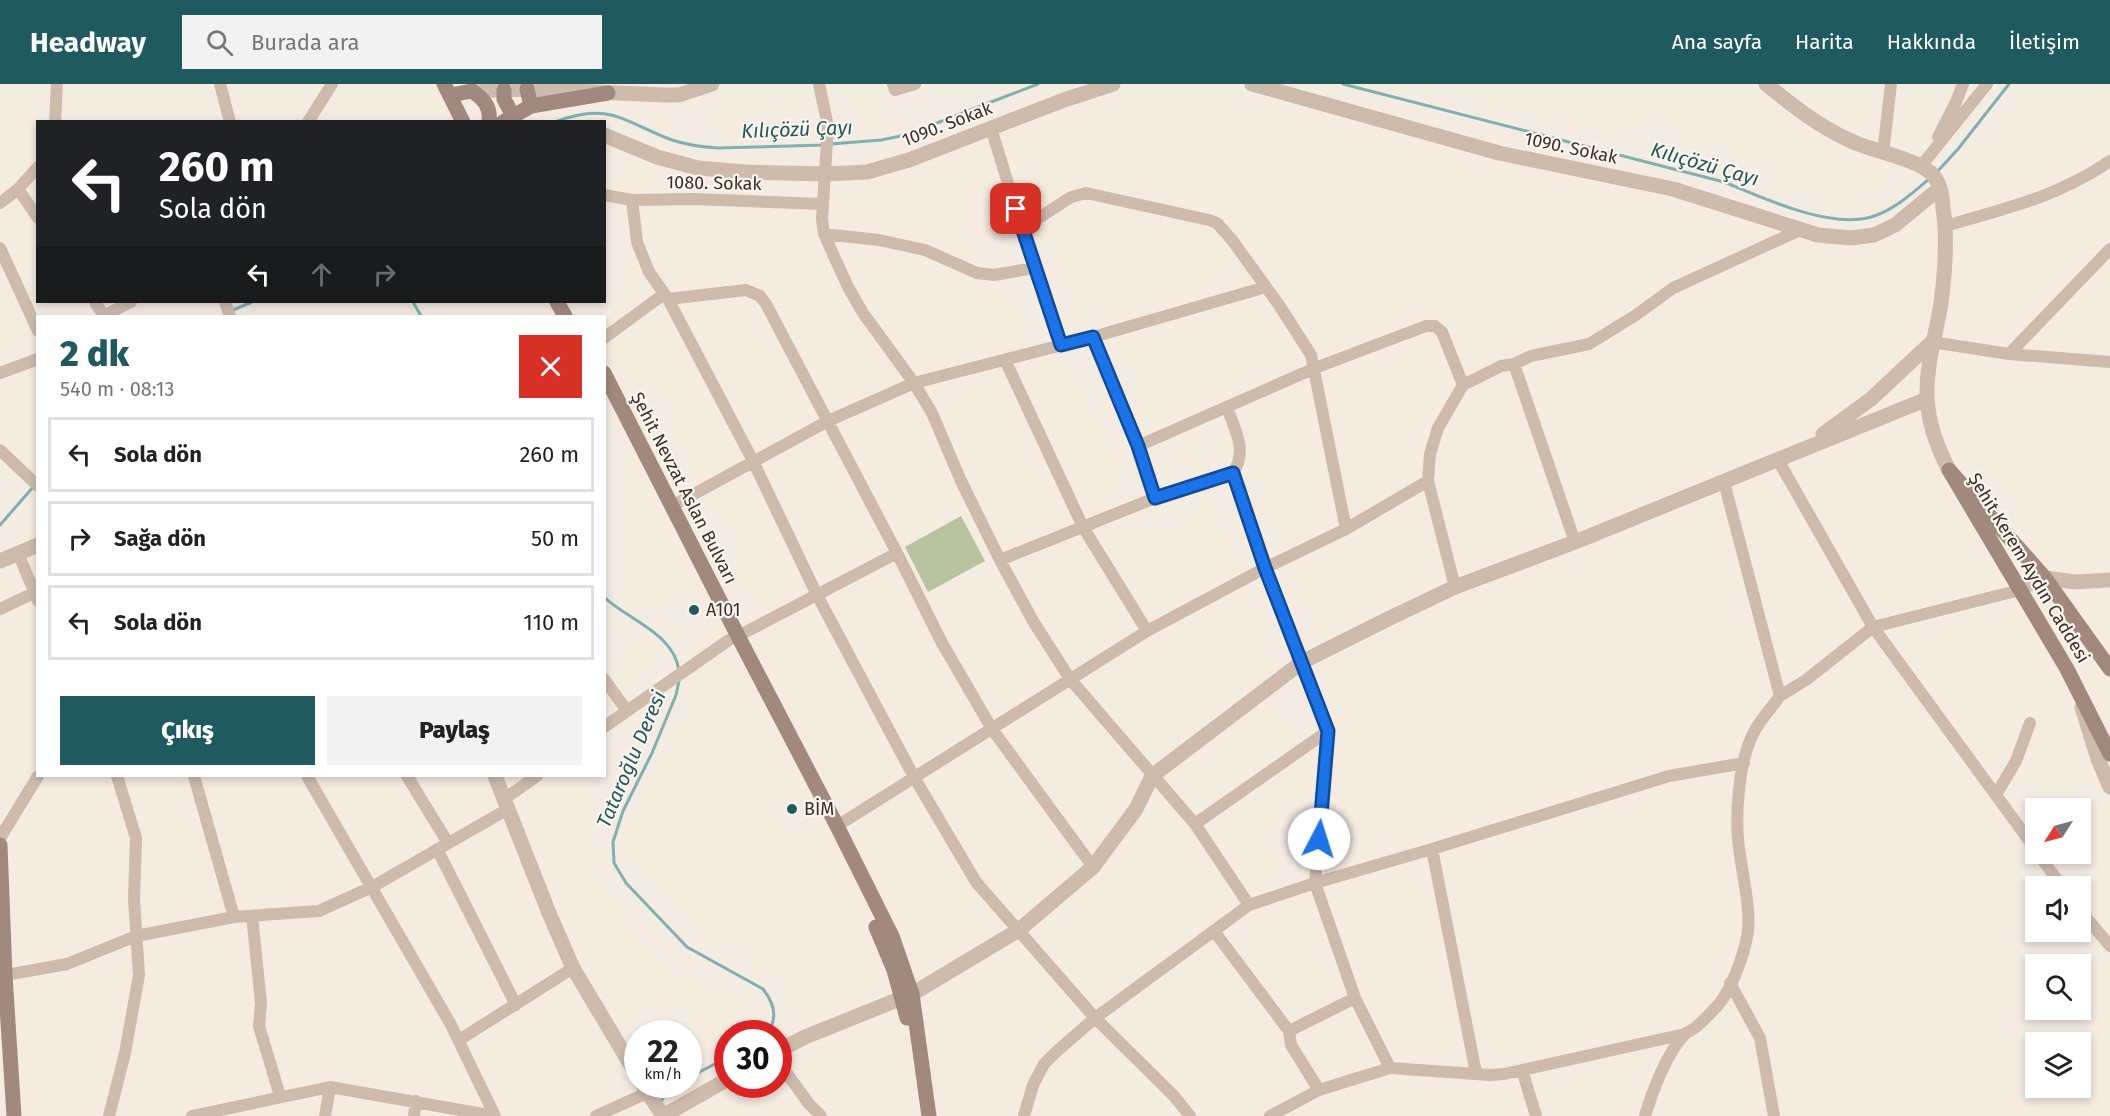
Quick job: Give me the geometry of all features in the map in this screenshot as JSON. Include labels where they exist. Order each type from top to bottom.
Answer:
[{"type":"main road","points":[[462,120],[447,90],[467,87],[484,100],[489,111],[489,120]]},
{"type":"main road","points":[[527,89],[531,106]]},
{"type":"main road","points":[[504,90],[508,119],[531,106],[608,93]]},
{"type":"main road","name":"Şehit Nevzat Aslan Bulvarı","points":[[606,377],[672,506],[733,638],[849,868],[907,995],[919,1116]]},
{"type":"main road","name":"Şehit Nevzat Aslan Bulvarı","points":[[606,399],[733,638],[837,826],[892,936],[907,995],[929,1116]]},
{"type":"main road","name":"Şehit Kerem Aydın Caddesi","points":[[1949,470],[2045,578],[2110,669]]},
{"type":"main road","name":"Şehit Kerem Aydın Caddesi","points":[[1949,470],[2074,684],[2110,754]]},
{"type":"main road","points":[[0,845],[2,976],[14,1116]]},
{"type":"street","points":[[54,120],[57,84]]},
{"type":"street","points":[[219,84],[229,120]]},
{"type":"street","points":[[309,120],[332,84]]},
{"type":"street","points":[[467,87],[608,93],[682,89],[712,84]]},
{"type":"street","points":[[819,84],[828,126],[822,219],[824,234],[848,287],[863,313],[933,413],[961,480],[1000,560],[1033,621],[1070,679],[1195,824],[1249,905]]},
{"type":"street","points":[[893,84],[895,90],[915,84]]},
{"type":"street","name":"1090. Sokak","points":[[606,136],[657,157],[692,167],[745,172],[846,174],[886,168],[1064,100],[1113,84]]},
{"type":"street","name":"1090. Sokak","points":[[1252,84],[1499,153],[1673,189],[1818,235],[1851,238],[1874,235],[1895,225],[1940,188]]},
{"type":"street","points":[[1766,84],[1816,121],[1848,140],[1922,165],[1933,176],[1940,188],[1946,226],[1941,304],[1927,374],[1927,399],[1936,443],[1949,470]]},
{"type":"street","points":[[1883,153],[1891,84]]},
{"type":"street","points":[[1922,165],[1956,102],[1963,84]]},
{"type":"street","points":[[1922,165],[1988,84]]},
{"type":"street","points":[[991,128],[1034,268],[1061,345]]},
{"type":"street","points":[[1946,226],[2037,200],[2065,188],[2110,161]]},
{"type":"street","points":[[0,203],[18,189],[36,169]]},
{"type":"street","points":[[18,189],[36,215]]},
{"type":"street","points":[[1022,229],[1071,198],[1086,193],[1217,223],[1266,286],[1305,343],[1315,368],[1346,529]]},
{"type":"street","name":"1080. Sokak","points":[[606,195],[632,200],[693,199],[823,204]]},
{"type":"street","points":[[632,200],[640,253],[649,272],[666,296],[753,461],[817,595],[914,777],[976,882],[1095,1018],[1174,1096],[1190,1116]]},
{"type":"street","points":[[1455,587],[1428,481],[1430,454],[1438,428],[1463,385],[1501,366],[1514,364],[1531,356],[1589,344],[1636,315],[1673,288],[1800,230]]},
{"type":"street","points":[[824,234],[879,240],[925,250],[986,276],[1034,268]]},
{"type":"street","points":[[0,248],[5,271],[36,327]]},
{"type":"street","points":[[2009,354],[2110,249]]},
{"type":"street","points":[[672,506],[828,421],[914,383],[1093,337],[1266,286]]},
{"type":"street","points":[[606,337],[666,296],[736,290],[746,290],[760,296],[828,421],[942,643],[992,729],[1093,867]]},
{"type":"street","points":[[106,315],[129,303]]},
{"type":"street","points":[[1138,446],[1315,368],[1426,326],[1435,326],[1442,332],[1463,385]]},
{"type":"street","points":[[1093,337],[1138,446],[1155,498]]},
{"type":"street","points":[[1932,342],[2009,354],[2110,362]]},
{"type":"street","points":[[1804,448],[1871,399],[1932,342]]},
{"type":"street","points":[[0,373],[36,360]]},
{"type":"street","points":[[1005,360],[1083,528],[1147,631]]},
{"type":"street","points":[[1514,364],[1575,542]]},
{"type":"street","points":[[792,1044],[907,995],[1019,930],[1093,867],[1136,810],[1152,776],[1302,662],[1455,587],[1575,542],[1927,399]]},
{"type":"street","points":[[1000,560],[1155,498],[1233,473],[1240,462],[1242,449],[1227,407]]},
{"type":"street","points":[[0,450],[36,484]]},
{"type":"street","points":[[1778,460],[1873,627],[2025,835]]},
{"type":"street","points":[[1233,473],[1265,568],[1328,731],[1315,883],[1355,998],[1390,1068]]},
{"type":"street","points":[[837,826],[1147,631],[1265,568],[1346,529],[1428,481]]},
{"type":"street","points":[[1724,482],[1780,696]]},
{"type":"street","points":[[0,561],[36,545]]},
{"type":"street","points":[[606,726],[733,638],[897,553]]},
{"type":"street","points":[[0,609],[36,597],[18,554]]},
{"type":"street","points":[[1270,1116],[1319,1090],[1390,1068],[1490,1075],[1685,1034],[1695,1028],[1720,1003],[1739,966],[1748,934],[1745,882],[1739,854],[1737,822],[1739,792],[1744,763],[1755,730],[1780,696],[1806,680],[1873,627],[2020,590],[2045,578],[2075,582],[2110,580]]},
{"type":"street","points":[[606,681],[627,711]]},
{"type":"street","points":[[2074,684],[2098,759],[2110,787]]},
{"type":"street","points":[[1996,795],[2016,761],[2030,723]]},
{"type":"street","points":[[1195,824],[1328,731]]},
{"type":"street","points":[[1024,1116],[1026,1101],[1044,1064],[1095,1018],[1249,905],[1669,776],[1744,763]]},
{"type":"street","points":[[0,838],[37,777]]},
{"type":"street","points":[[109,1116],[126,1053],[139,975],[134,899],[136,838],[117,777]]},
{"type":"street","points":[[194,777],[234,917]]},
{"type":"street","points":[[308,777],[459,1040],[495,1116]]},
{"type":"street","points":[[408,777],[516,1005]]},
{"type":"street","points":[[495,777],[573,968],[624,1054]]},
{"type":"street","points":[[2,976],[67,964],[136,936],[234,917],[319,911],[372,887],[442,846],[506,804],[536,777]]},
{"type":"street","points":[[1432,849],[1476,1073]]},
{"type":"street","points":[[252,916],[261,1003],[259,1026],[280,1096]]},
{"type":"street","points":[[2091,923],[2110,946]]},
{"type":"street","points":[[1214,931],[1289,1032],[1291,1045],[1319,1090]]},
{"type":"street","points":[[459,1040],[573,968]]},
{"type":"street","points":[[1730,983],[1760,1038],[1774,1116]]},
{"type":"street","points":[[1289,1032],[1355,998]]},
{"type":"street","points":[[1645,1116],[1653,1087],[1685,1034]]},
{"type":"street","points":[[1522,1070],[1536,1116]]},
{"type":"street","points":[[792,1080],[821,1116]]},
{"type":"street","points":[[192,1116],[330,1087],[495,1116]]},
{"type":"street","points":[[325,1116],[330,1087]]},
{"type":"street","points":[[650,1098],[663,1116],[714,1087]]},
{"type":"street","points":[[596,1116],[628,1098]]},
{"type":"street","points":[[414,1116],[416,1101]]},
{"type":"green space","points":[[961,516],[985,561],[928,592],[905,547]]},
{"type":"waterway","name":"Kılıçözü Çayı","points":[[831,144],[881,140],[906,135],[1038,84]]},
{"type":"waterway","name":"Kılıçözü Çayı","points":[[1343,84],[1724,182],[1796,210],[1836,219],[1854,220],[1887,211],[1929,179]]},
{"type":"waterway","name":"Kılıçözü Çayı","points":[[1936,173],[2009,84]]},
{"type":"waterway","name":"Kılıçözü Çayı","points":[[561,120],[590,113],[616,116],[672,140],[718,148],[825,145]]},
{"type":"waterway","name":"Kılıçözü Çayı","points":[[233,310],[250,303]]},
{"type":"waterway","name":"Tataroğlu Deresi","points":[[414,303],[420,315]]},
{"type":"waterway","name":"Kılıçözü Çayı","points":[[0,525],[34,486]]},
{"type":"waterway","name":"Tataroğlu Deresi","points":[[606,599],[660,637],[676,658],[679,671]]},
{"type":"waterway","name":"Tataroğlu Deresi","points":[[679,681],[676,695],[652,753],[623,811],[613,842],[614,863],[626,883],[687,947],[763,989],[772,1005],[774,1020]]},
{"type":"waterway","name":"Tataroğlu Deresi","points":[[702,1071],[714,1064]]},
{"type":"waterway","name":"Tataroğlu Deresi","points":[[660,1103],[663,1098]]},
{"type":"place","name":"A101","points":[[694,610]]},
{"type":"place","name":"BİM","points":[[792,809]]},
{"type":"route","points":[[1016,209],[1061,345],[1093,337],[1138,446],[1155,498],[1233,473],[1265,568],[1328,731],[1319,839]]}]
